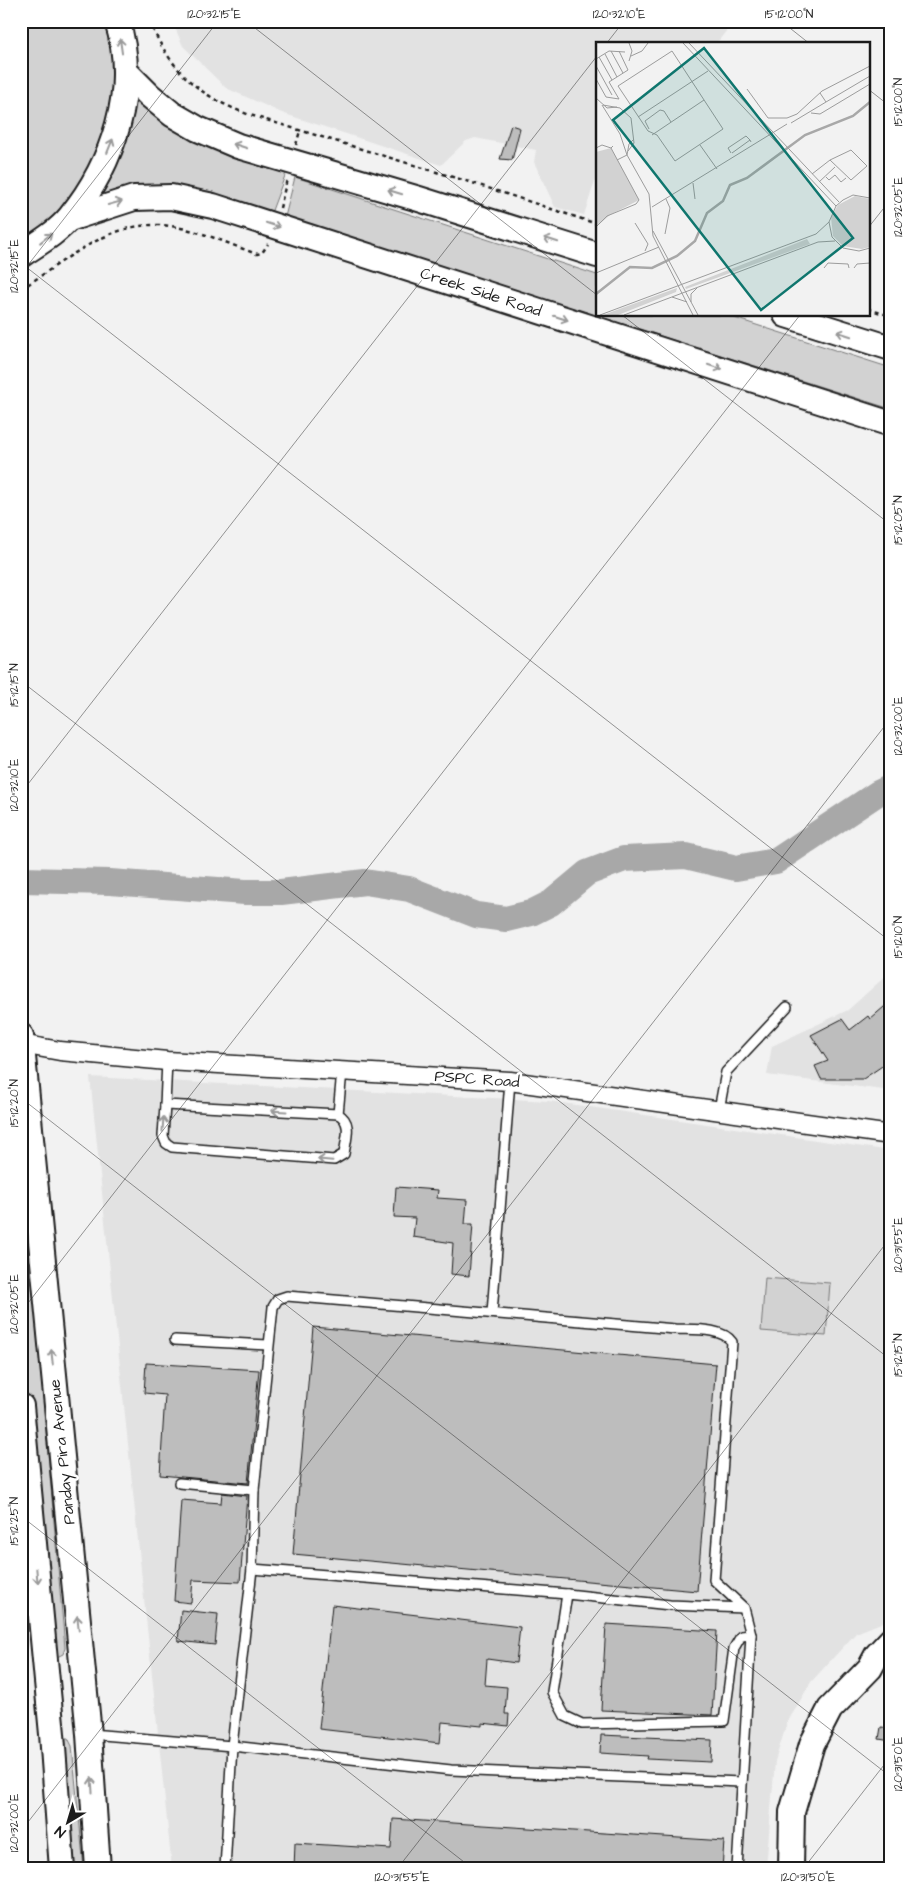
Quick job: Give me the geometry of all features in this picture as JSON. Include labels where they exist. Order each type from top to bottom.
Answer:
[{"type":"main road","points":[[21,255],[69,218],[93,183],[110,148],[123,110],[125,71],[116,21]]},
{"type":"main road","points":[[125,71],[157,101],[198,129],[238,146],[596,255]]},
{"type":"main road","name":"Creek Side Road","points":[[69,218],[134,198],[171,197],[213,206],[891,424]]},
{"type":"main road","points":[[789,316],[891,348]]},
{"type":"main road","name":"Panday Pira Avenue","points":[[22,1049],[89,1734],[98,1869]]},
{"type":"main road","points":[[21,1406],[52,1734],[62,1869]]},
{"type":"main road","points":[[792,1869],[792,1812],[812,1744],[830,1709],[880,1670],[877,1655],[891,1640]]},
{"type":"main road","points":[[52,1734],[89,1734]]},
{"type":"street","name":"PSPC Road","points":[[22,1049],[167,1061],[510,1081],[891,1134]]},
{"type":"lane","points":[[719,1110],[726,1072],[787,1007]]},
{"type":"lane","points":[[164,1105],[338,1114],[345,1118],[348,1124],[344,1154],[334,1160],[172,1146],[166,1143],[163,1136],[164,1105],[167,1061]]},
{"type":"lane","points":[[338,1114],[342,1071]]},
{"type":"lane","points":[[492,1314],[510,1081]]},
{"type":"lane","points":[[225,1869],[232,1746],[252,1569],[254,1490],[268,1345],[273,1307],[278,1299],[288,1296],[702,1331],[728,1336],[732,1342],[714,1580],[744,1608],[751,1635],[737,1869]]},
{"type":"lane","points":[[174,1340],[268,1345]]},
{"type":"lane","points":[[179,1483],[254,1490]]},
{"type":"lane","points":[[252,1569],[567,1594],[670,1605],[744,1608]]},
{"type":"lane","points":[[567,1594],[552,1692],[565,1716],[582,1724],[724,1721],[734,1648],[741,1636],[751,1635]]},
{"type":"lane","points":[[89,1734],[232,1746],[452,1770],[741,1782]]},
{"type":"path","points":[[149,21],[165,54],[176,68],[198,90],[220,104],[596,224]]},
{"type":"path","points":[[21,289],[98,239],[136,226],[166,226],[203,235],[257,254],[265,249],[275,226],[292,161]]},
{"type":"path","points":[[870,310],[891,316]]},
{"type":"shaded area","points":[[21,21],[106,21],[114,55],[113,109],[98,159],[72,205],[21,245]]},
{"type":"shaded area","points":[[172,21],[734,21],[718,42],[596,42],[596,178],[584,215],[555,207],[534,162],[536,150],[475,138],[466,141],[441,165],[282,113],[226,88],[183,46]]},
{"type":"shaded area","points":[[132,85],[218,147],[286,173],[271,213],[97,199],[106,185],[118,158],[125,131]]},
{"type":"shaded area","points":[[295,177],[596,275],[596,316],[285,217]]},
{"type":"shaded area","points":[[597,316],[728,316],[891,368],[891,409]]},
{"type":"shaded area","points":[[891,971],[891,1091],[767,1075],[772,1046],[848,1010]]},
{"type":"shaded area","points":[[90,1077],[549,1101],[891,1151],[891,1619],[856,1633],[811,1682],[787,1723],[775,1761],[766,1869],[172,1869]]},
{"type":"shaded area","points":[[21,1144],[65,1648],[63,1654],[57,1657],[52,1655],[50,1650],[21,1339]]},
{"type":"shaded area","points":[[765,1278],[830,1283],[826,1336],[761,1331]]},
{"type":"shaded area","points":[[63,1738],[68,1738],[72,1746],[84,1869],[69,1869]]},
{"type":"building","points":[[511,125],[520,128],[512,160],[500,159]]},
{"type":"building","points":[[891,1001],[891,1060],[863,1079],[821,1079],[815,1066],[828,1061],[811,1035],[842,1019],[850,1030],[868,1016],[870,1019]]},
{"type":"building","points":[[396,1187],[438,1190],[437,1198],[467,1200],[465,1224],[473,1224],[469,1276],[451,1274],[453,1243],[413,1237],[415,1218],[394,1217]]},
{"type":"building","points":[[313,1327],[716,1364],[697,1591],[293,1554]]},
{"type":"building","points":[[146,1363],[259,1370],[248,1483],[160,1475],[165,1395],[144,1393]]},
{"type":"building","points":[[222,1493],[247,1496],[240,1582],[193,1580],[191,1603],[174,1601],[181,1500],[221,1503]]},
{"type":"building","points":[[332,1605],[520,1627],[516,1663],[487,1659],[485,1685],[507,1687],[505,1714],[509,1714],[508,1726],[482,1723],[482,1726],[442,1722],[440,1743],[319,1729]]},
{"type":"building","points":[[181,1610],[218,1614],[215,1645],[178,1641]]},
{"type":"building","points":[[606,1624],[717,1631],[712,1715],[601,1710]]},
{"type":"building","points":[[881,1727],[891,1728],[891,1741],[879,1739]]},
{"type":"building","points":[[601,1735],[712,1740],[711,1762],[647,1759],[648,1756],[600,1753]]},
{"type":"building","points":[[393,1819],[724,1841],[722,1869],[294,1869],[295,1843],[391,1849]]},
{"type":"waterway","points":[[21,880],[110,882],[245,892],[281,892],[365,882],[409,889],[476,915],[506,919],[531,913],[551,903],[587,873],[624,859],[686,856],[736,868],[776,861],[878,793],[891,787]]}]
